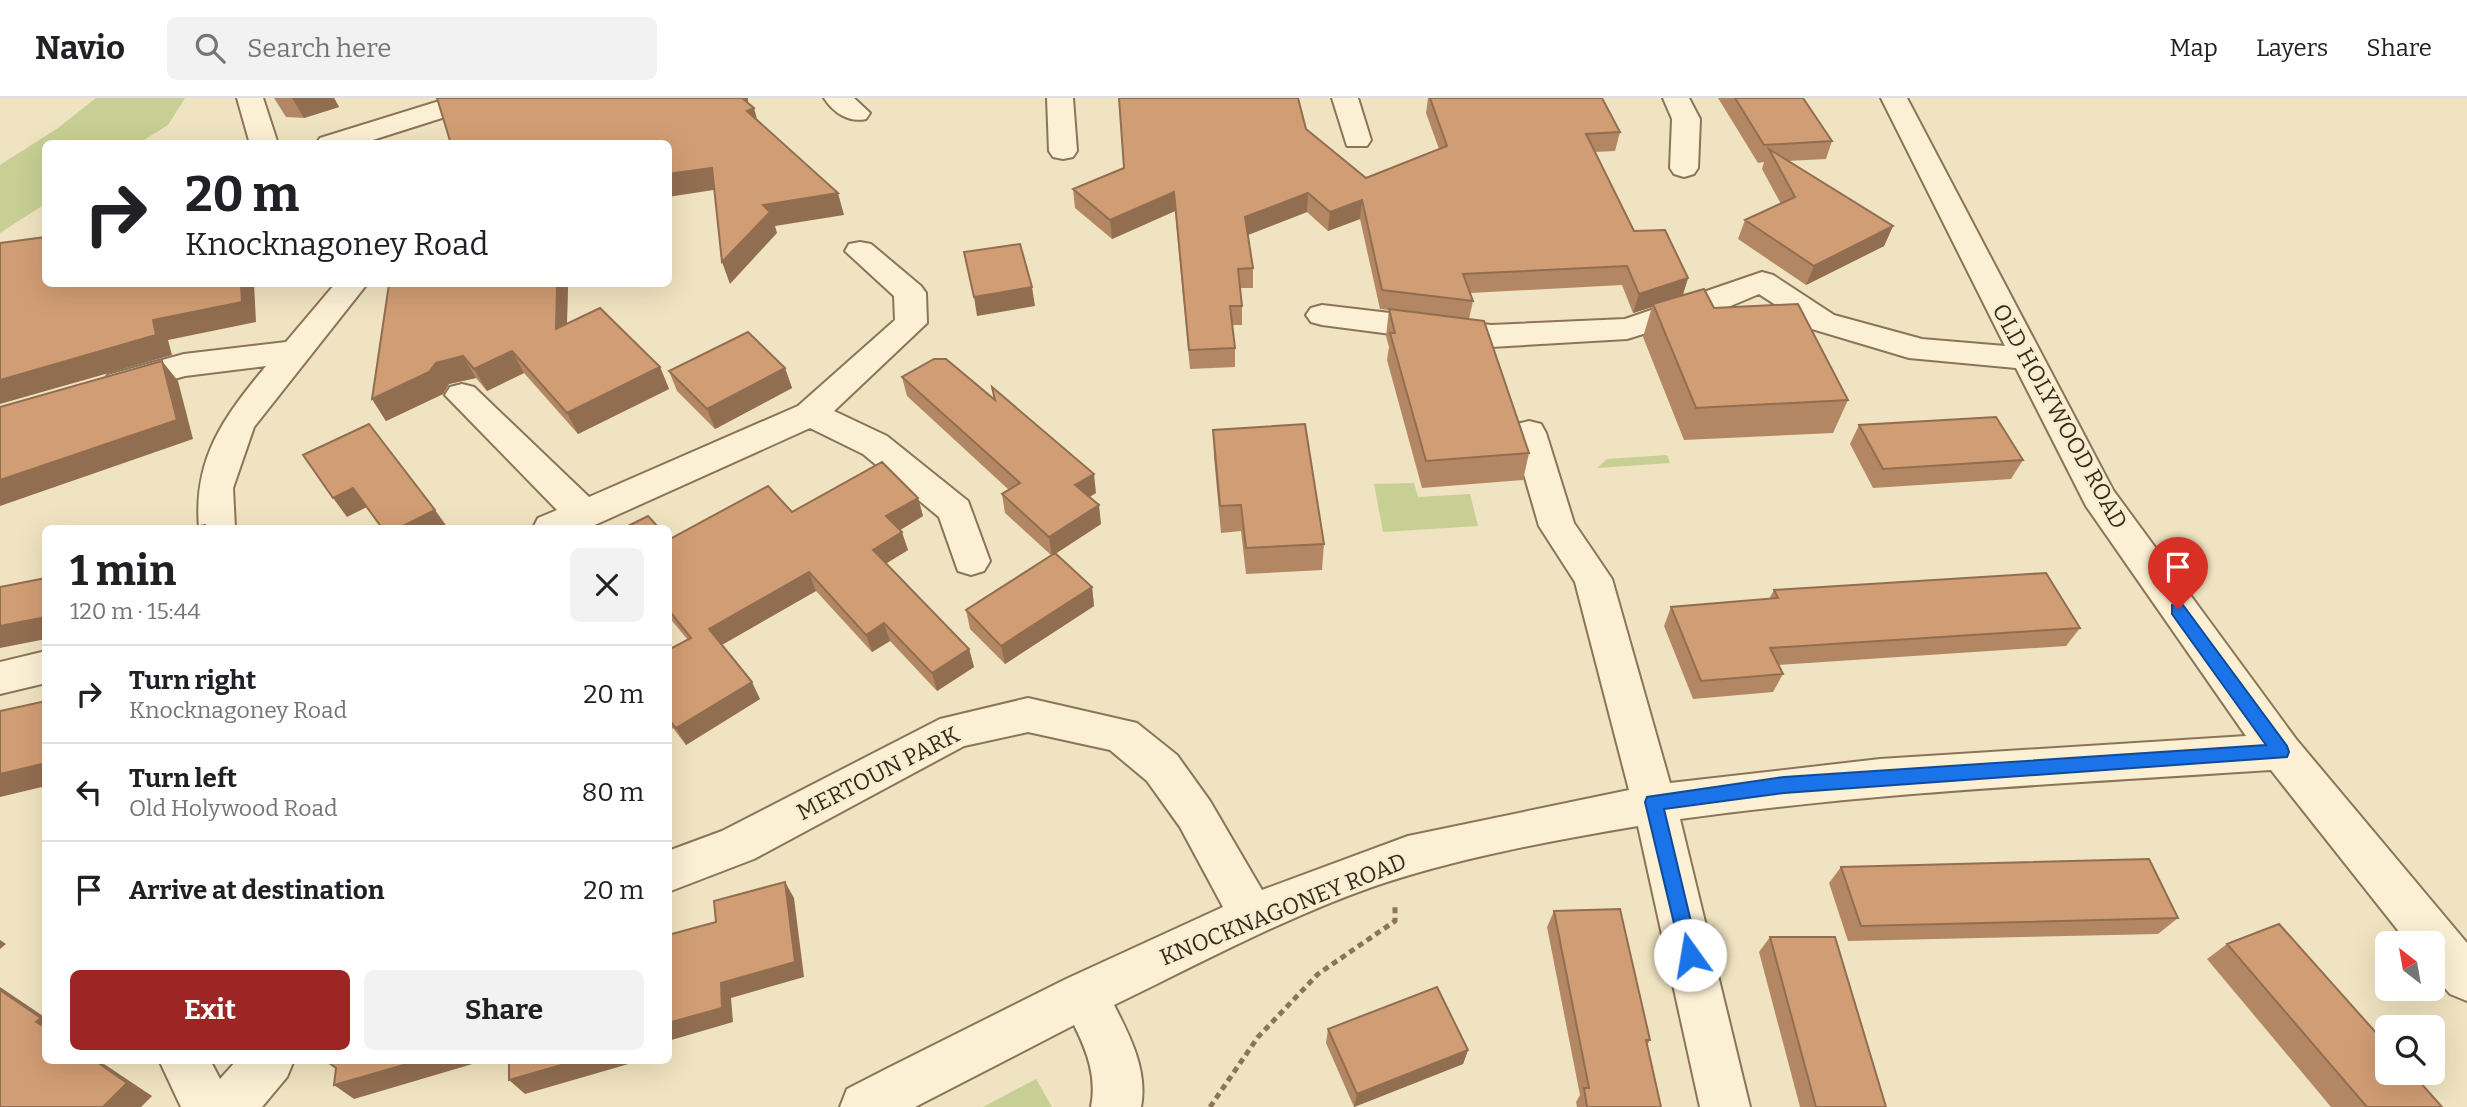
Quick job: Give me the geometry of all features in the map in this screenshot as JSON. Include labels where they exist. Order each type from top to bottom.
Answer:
[{"type":"street","points":[[250,98],[263,140]]},
{"type":"street","points":[[356,140],[388,135],[477,98]]},
{"type":"street","points":[[1060,98],[1063,151]]},
{"type":"street","points":[[1345,98],[1357,140]]},
{"type":"street","points":[[1676,98],[1686,119],[1684,167]]},
{"type":"street","name":"OLD HOLYWOOD ROAD","points":[[1894,98],[2025,358],[2099,497],[2281,752],[2467,978]]},
{"type":"street","points":[[559,525],[810,414],[911,323],[910,293],[860,251]]},
{"type":"street","points":[[1322,315],[1491,336],[1627,329],[1710,303],[1762,282],[1823,322],[1909,347],[2025,358]]},
{"type":"street","points":[[217,525],[215,488],[239,424],[349,287]]},
{"type":"street","points":[[96,390],[184,365],[298,351]]},
{"type":"street","points":[[463,395],[584,515]]},
{"type":"street","points":[[810,414],[875,445],[955,510],[971,561]]},
{"type":"street","points":[[1529,433],[1557,526],[1593,579],[1654,802],[1725,1107]]},
{"type":"street","points":[[0,678],[42,668]]},
{"type":"street","name":"MERTOUN PARK","points":[[672,870],[738,845],[955,730],[1028,715],[1122,735],[1162,768],[1195,814],[1252,916]]},
{"type":"street","name":"KNOCKNAGONEY ROAD","points":[[865,1107],[954,1058],[1252,916],[1396,859],[1525,828],[1654,802],[1784,785],[2281,752]]},
{"type":"street","points":[[1083,995],[1103,1031],[1121,1093],[1116,1107]]},
{"type":"street","points":[[185,1064],[208,1107]]},
{"type":"street","points":[[229,1107],[267,1064]]},
{"type":"path","points":[[1210,1107],[1258,1037],[1318,974],[1395,921],[1396,859]]},
{"type":"green space","points":[[96,98],[185,98],[168,125],[144,140],[42,140],[42,206],[0,233],[0,165],[58,128]]},
{"type":"green space","points":[[1667,455],[1670,463],[1597,468],[1607,459]]},
{"type":"green space","points":[[1414,483],[1418,497],[1470,494],[1478,526],[1383,532],[1374,484]]},
{"type":"green space","points":[[1036,1079],[1052,1107],[983,1107]]},
{"type":"building","points":[[437,98],[742,98],[754,108],[747,111],[838,193],[763,205],[770,212],[722,262],[712,168],[672,173],[672,140],[450,140]]},
{"type":"building","points":[[1119,98],[1298,98],[1306,129],[1366,178],[1447,146],[1430,98],[1602,98],[1620,132],[1586,134],[1634,231],[1665,230],[1688,278],[1639,294],[1627,266],[1463,274],[1473,301],[1382,290],[1362,200],[1330,212],[1308,193],[1245,217],[1253,268],[1238,269],[1242,306],[1230,306],[1235,348],[1189,350],[1174,192],[1110,220],[1073,189],[1124,168]]},
{"type":"building","points":[[1735,98],[1803,98],[1832,141],[1764,145]]},
{"type":"building","points":[[1769,149],[1893,226],[1814,266],[1745,220],[1795,197]]},
{"type":"building","points":[[42,238],[42,287],[241,287],[242,302],[153,320],[156,335],[0,380],[0,243]]},
{"type":"building","points":[[1020,244],[1032,287],[974,297],[964,252]]},
{"type":"building","points":[[389,287],[557,287],[556,329],[600,308],[660,367],[567,413],[512,351],[474,369],[463,356],[436,363],[429,372],[372,399]]},
{"type":"building","points":[[1704,289],[1714,308],[1798,304],[1848,400],[1696,408],[1653,304]]},
{"type":"building","points":[[1389,309],[1484,321],[1529,453],[1426,461],[1390,333],[1395,333]]},
{"type":"building","points":[[748,332],[785,368],[707,409],[669,371]]},
{"type":"building","points":[[934,359],[946,359],[995,400],[992,387],[1094,474],[1075,485],[1099,505],[1049,537],[1002,494],[1020,483],[902,377]]},
{"type":"building","points":[[162,361],[177,420],[0,480],[0,407]]},
{"type":"building","points":[[1996,417],[2023,460],[1883,469],[1859,425]]},
{"type":"building","points":[[369,424],[435,510],[405,525],[380,525],[353,488],[333,498],[303,455]]},
{"type":"building","points":[[1305,424],[1324,544],[1246,548],[1241,505],[1220,506],[1213,430]]},
{"type":"building","points":[[882,462],[918,498],[886,516],[902,532],[873,550],[969,649],[932,673],[884,623],[866,635],[809,572],[709,629],[752,682],[676,728],[672,723],[672,648],[691,638],[672,614],[672,538],[768,486],[792,512]]},
{"type":"building","points":[[648,516],[656,525],[630,525]]},
{"type":"building","points":[[1055,553],[1092,587],[1001,646],[966,610]]},
{"type":"building","points":[[2046,573],[2080,628],[1770,648],[1783,674],[1701,681],[1671,607],[1778,598],[1774,590]]},
{"type":"building","points":[[42,579],[42,618],[0,626],[0,587]]},
{"type":"building","points":[[42,702],[42,764],[0,774],[0,711]]},
{"type":"building","points":[[2149,859],[2178,918],[1861,926],[1841,867]]},
{"type":"building","points":[[785,882],[795,962],[721,983],[722,1008],[672,1022],[672,934],[716,922],[714,901]]},
{"type":"building","points":[[1620,909],[1650,1040],[1646,1040],[1661,1107],[1587,1107],[1584,1088],[1589,1088],[1554,911]]},
{"type":"building","points":[[2279,924],[2375,1032],[2375,1085],[2423,1085],[2442,1107],[2367,1107],[2227,944]]},
{"type":"building","points":[[1770,937],[1835,937],[1886,1107],[1816,1107]]},
{"type":"building","points":[[1437,987],[1468,1050],[1357,1094],[1328,1029]]},
{"type":"building","points":[[0,990],[41,1018],[36,1022],[42,1026],[42,1064],[100,1064],[127,1083],[103,1107],[0,1107]]},
{"type":"building","points":[[330,1064],[407,1064],[334,1085],[336,1068]]},
{"type":"building","points":[[509,1064],[565,1064],[509,1080]]},
{"type":"route","points":[[1690,955],[1654,802],[1784,785],[2281,752],[2178,609]]}]
